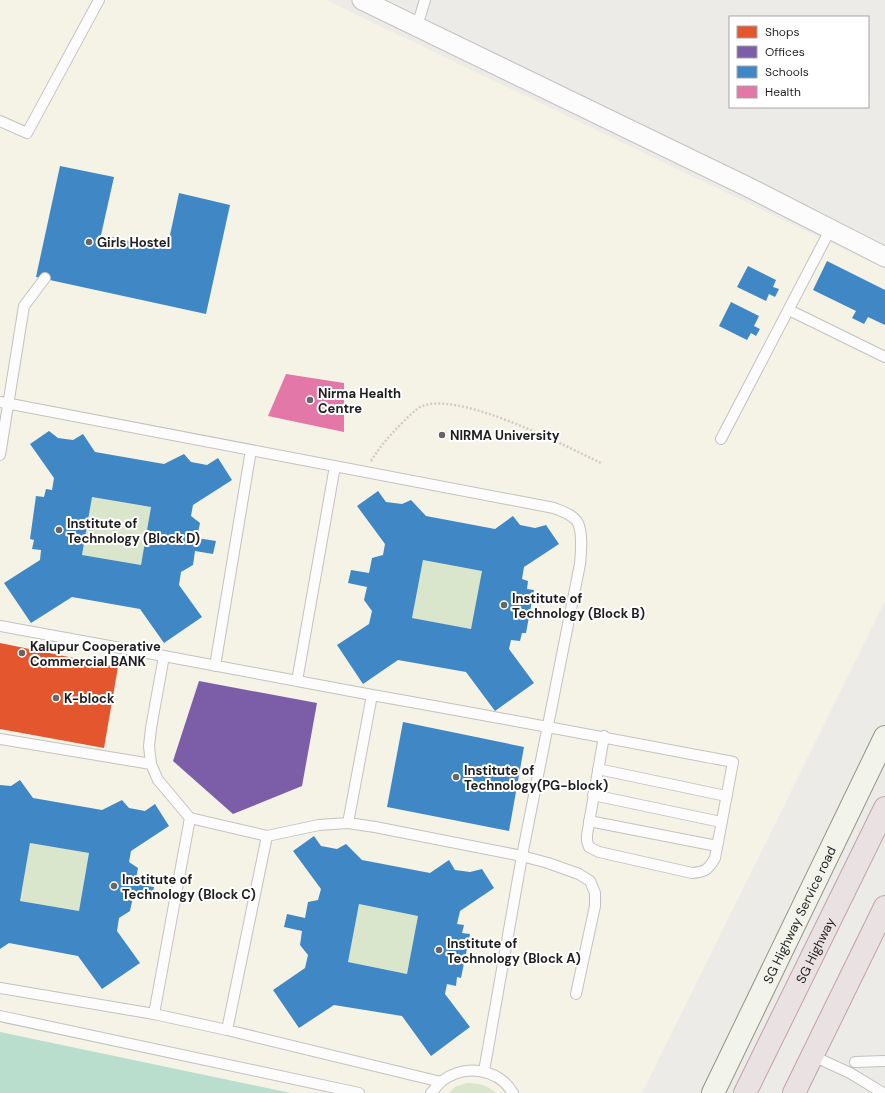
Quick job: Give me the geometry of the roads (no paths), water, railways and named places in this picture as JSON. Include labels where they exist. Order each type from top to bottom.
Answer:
[{"type":"highway","name":"SG Highway","points":[[744,1093],[885,808]]},
{"type":"highway","points":[[794,1093],[885,907]]},
{"type":"street","points":[[362,0],[750,188],[885,257]]},
{"type":"street","name":"SG Highway Service road","points":[[713,1093],[885,737]]},
{"type":"lane","points":[[0,121],[27,133],[99,0]]},
{"type":"lane","points":[[416,26],[425,0]]},
{"type":"lane","points":[[722,438],[830,230]]},
{"type":"lane","points":[[0,455],[4,403],[24,306],[45,278]]},
{"type":"lane","points":[[789,310],[885,357]]},
{"type":"lane","points":[[4,403],[554,508],[566,512],[578,522],[582,549],[580,564],[522,856],[484,1071]]},
{"type":"lane","points":[[215,666],[252,450]]},
{"type":"lane","points":[[297,681],[335,466]]},
{"type":"lane","points":[[0,626],[372,695],[604,736],[733,762],[715,858],[710,867],[702,872],[692,873],[594,850],[590,846],[587,841],[589,821],[604,736]]},
{"type":"lane","points":[[164,656],[151,728],[149,746],[150,764],[158,780],[190,818],[267,836],[319,825],[348,822],[522,856],[548,862],[579,874],[590,881],[595,893],[595,906],[576,994]]},
{"type":"lane","points":[[348,822],[372,695]]},
{"type":"lane","points":[[0,739],[150,764]]},
{"type":"lane","points":[[598,769],[726,796]]},
{"type":"lane","points":[[593,795],[721,822]]},
{"type":"lane","points":[[154,1014],[190,818]]},
{"type":"lane","points":[[589,821],[717,846]]},
{"type":"lane","points":[[227,1030],[267,836]]},
{"type":"lane","points":[[0,988],[154,1014],[227,1030],[441,1082]]},
{"type":"lane","points":[[0,1016],[358,1093]]},
{"type":"lane","points":[[813,1056],[850,1073],[883,1093]]},
{"type":"lane","points":[[855,1062],[885,1061]]},
{"type":"lane","points":[[431,1093],[441,1082],[454,1074],[469,1070],[484,1071],[498,1077],[510,1087],[513,1093]]},
{"type":"place","name":"Girls Hostel","points":[[89,242]]},
{"type":"place","name":"Nirma Health Centre","points":[[310,400]]},
{"type":"place","name":"NIRMA University","points":[[442,435]]},
{"type":"place","name":"Institute of Technology (Block D)","points":[[59,530]]},
{"type":"place","name":"Institute of Technology (Block B)","points":[[504,605]]},
{"type":"place","name":"Kalupur Cooperative Commercial BANK","points":[[22,653]]},
{"type":"place","name":"K-block","points":[[56,698]]},
{"type":"place","name":"Institute of Technology(PG-block)","points":[[456,777]]},
{"type":"place","name":"Institute of Technology (Block C)","points":[[114,886]]},
{"type":"place","name":"Institute of Technology (Block A)","points":[[439,950]]}]
